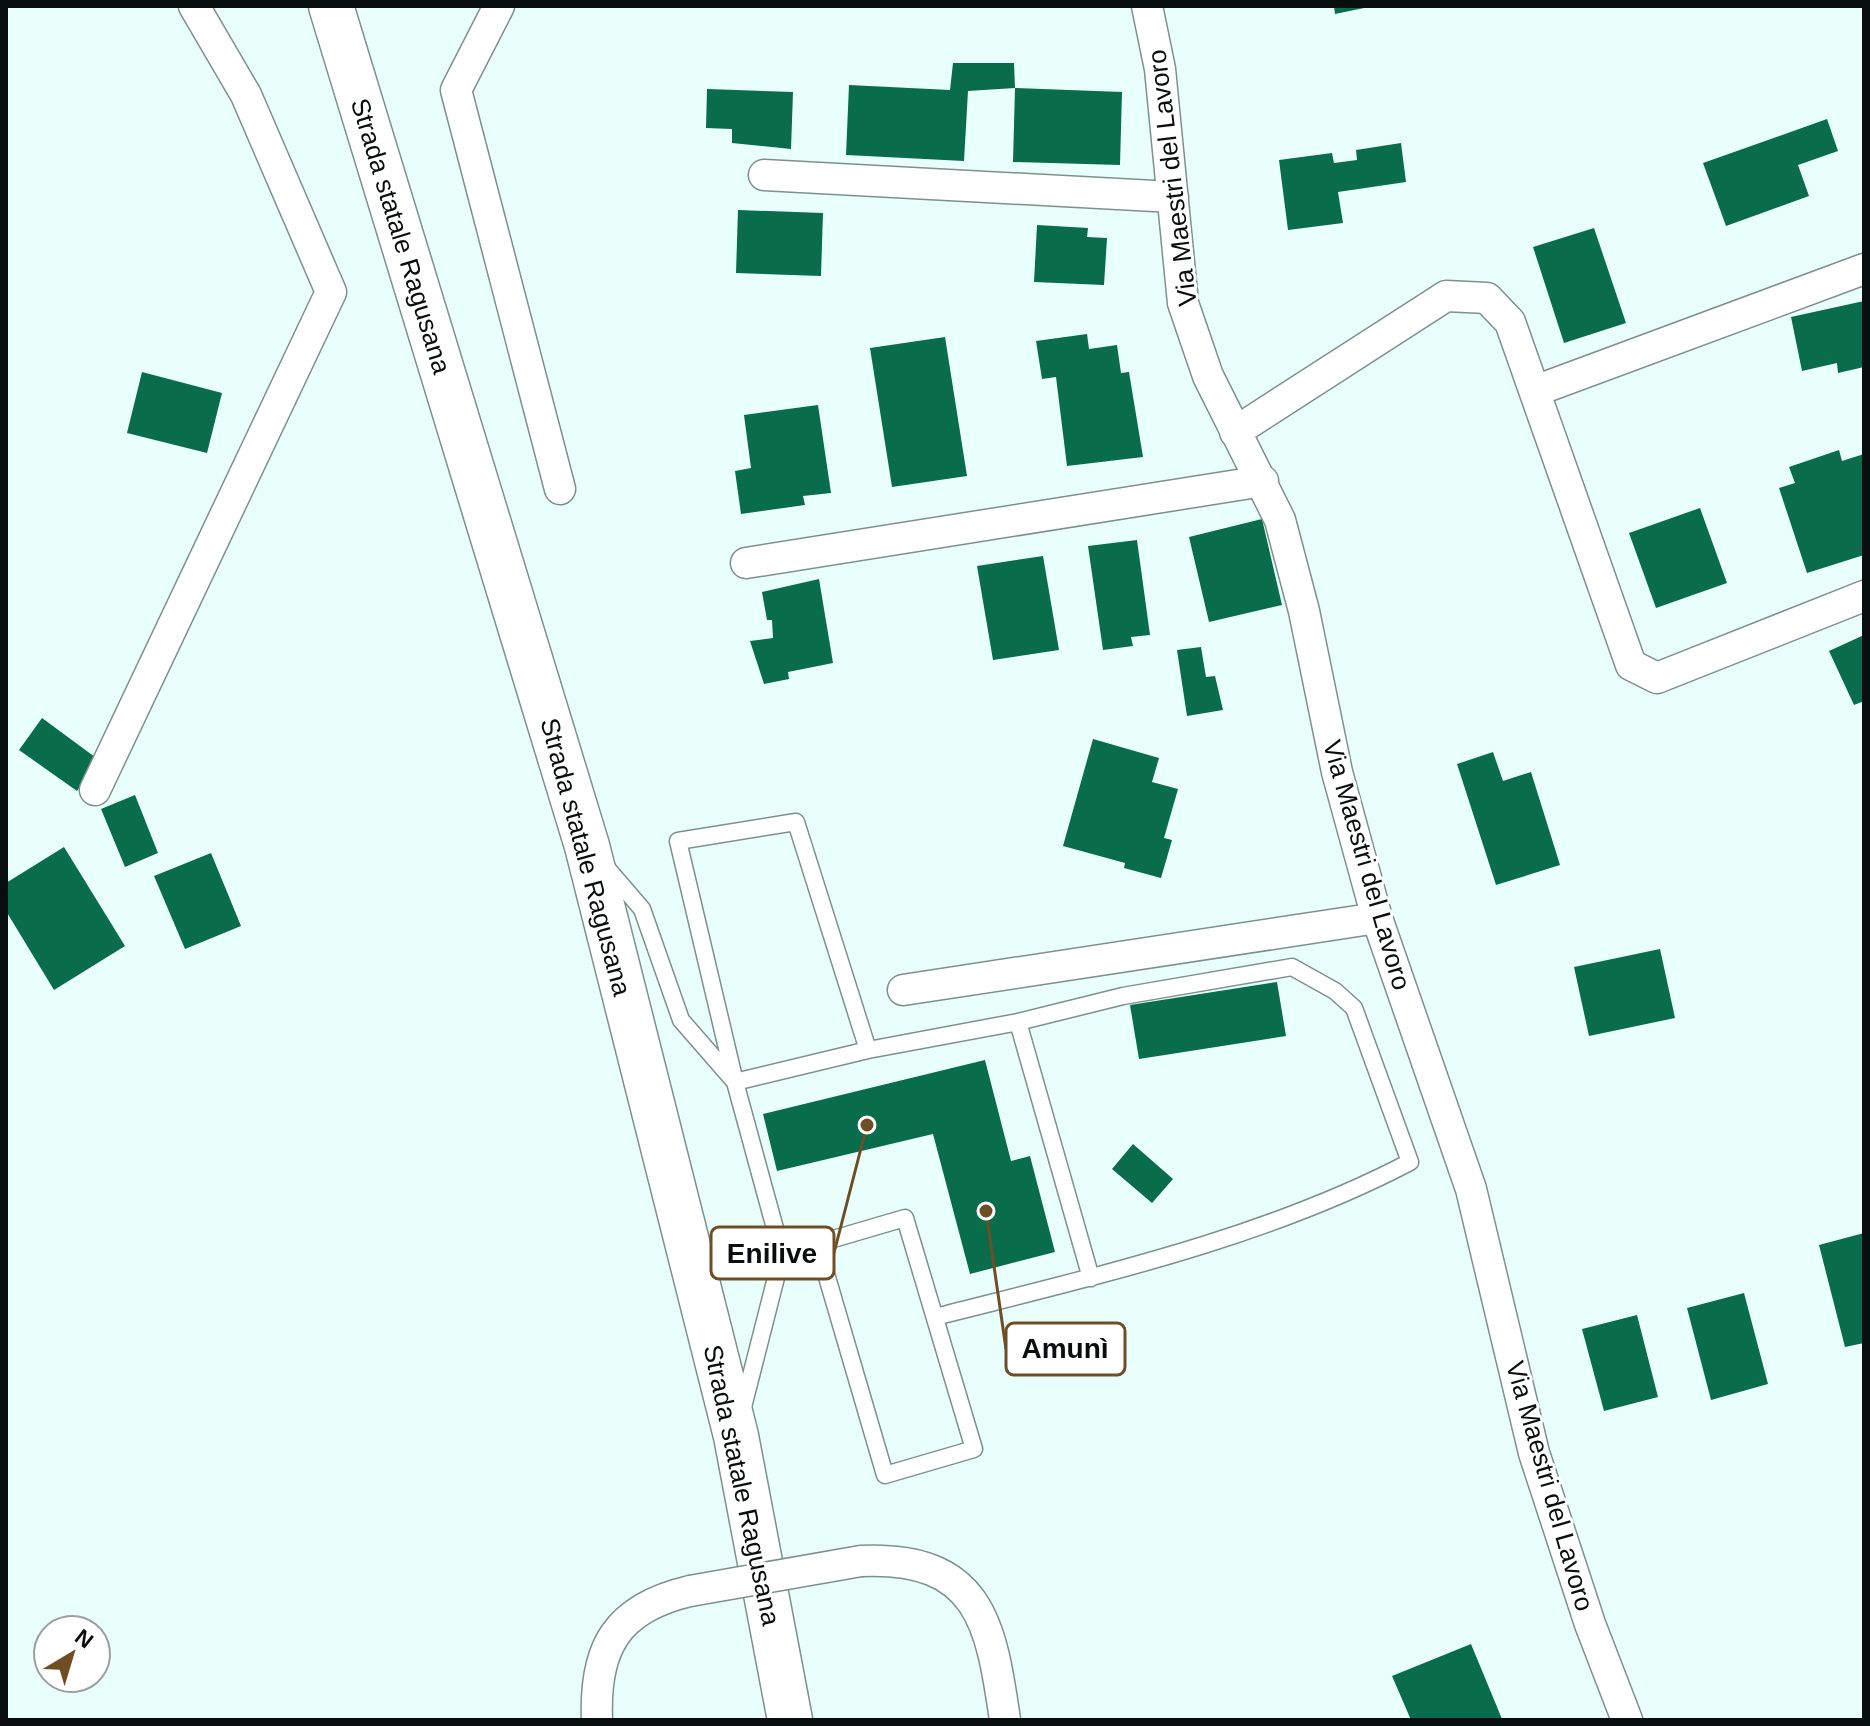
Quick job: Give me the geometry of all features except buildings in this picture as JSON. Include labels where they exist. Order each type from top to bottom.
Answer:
[{"type":"main road","name":"Strada statale Ragusana","points":[[331,6],[587,846],[736,1436],[790,1720]]},
{"type":"street","points":[[95,790],[331,292],[246,95],[194,6]]},
{"type":"street","points":[[499,6],[456,90],[560,489]]},
{"type":"street","name":"Via Maestri del Lavoro","points":[[1147,6],[1160,69],[1183,303],[1208,376],[1280,520],[1337,772],[1377,918],[1471,1189],[1534,1453],[1590,1624],[1627,1720]]},
{"type":"street","points":[[764,175],[1173,197]]},
{"type":"street","points":[[1535,391],[1864,269]]},
{"type":"street","points":[[1235,432],[1446,296],[1487,298],[1510,322],[1631,665],[1657,678],[1864,596]]},
{"type":"street","points":[[746,563],[1263,481]]},
{"type":"street","points":[[903,990],[1377,918]]},
{"type":"street","points":[[597,1720],[598,1668],[623,1625],[650,1604],[690,1591],[861,1561],[896,1560],[917,1565],[960,1589],[977,1607],[989,1631],[1005,1720]]},
{"type":"lane","points":[[736,1436],[782,1254],[735,1082],[678,841],[796,822],[868,1050]]},
{"type":"lane","points":[[587,846],[642,909],[681,1020],[735,1082]]},
{"type":"lane","points":[[735,1082],[868,1050],[1018,1022],[1123,996],[1292,967],[1335,991],[1354,1008],[1410,1162],[1366,1185],[1192,1248],[1091,1278],[935,1317]]},
{"type":"lane","points":[[1018,1022],[1091,1278]]},
{"type":"lane","points":[[782,1254],[817,1243],[905,1218],[974,1449],[885,1475],[817,1243]]},
{"type":"place","name":"Enilive","points":[[867,1125]]},
{"type":"place","name":"Amunì","points":[[986,1211]]}]
